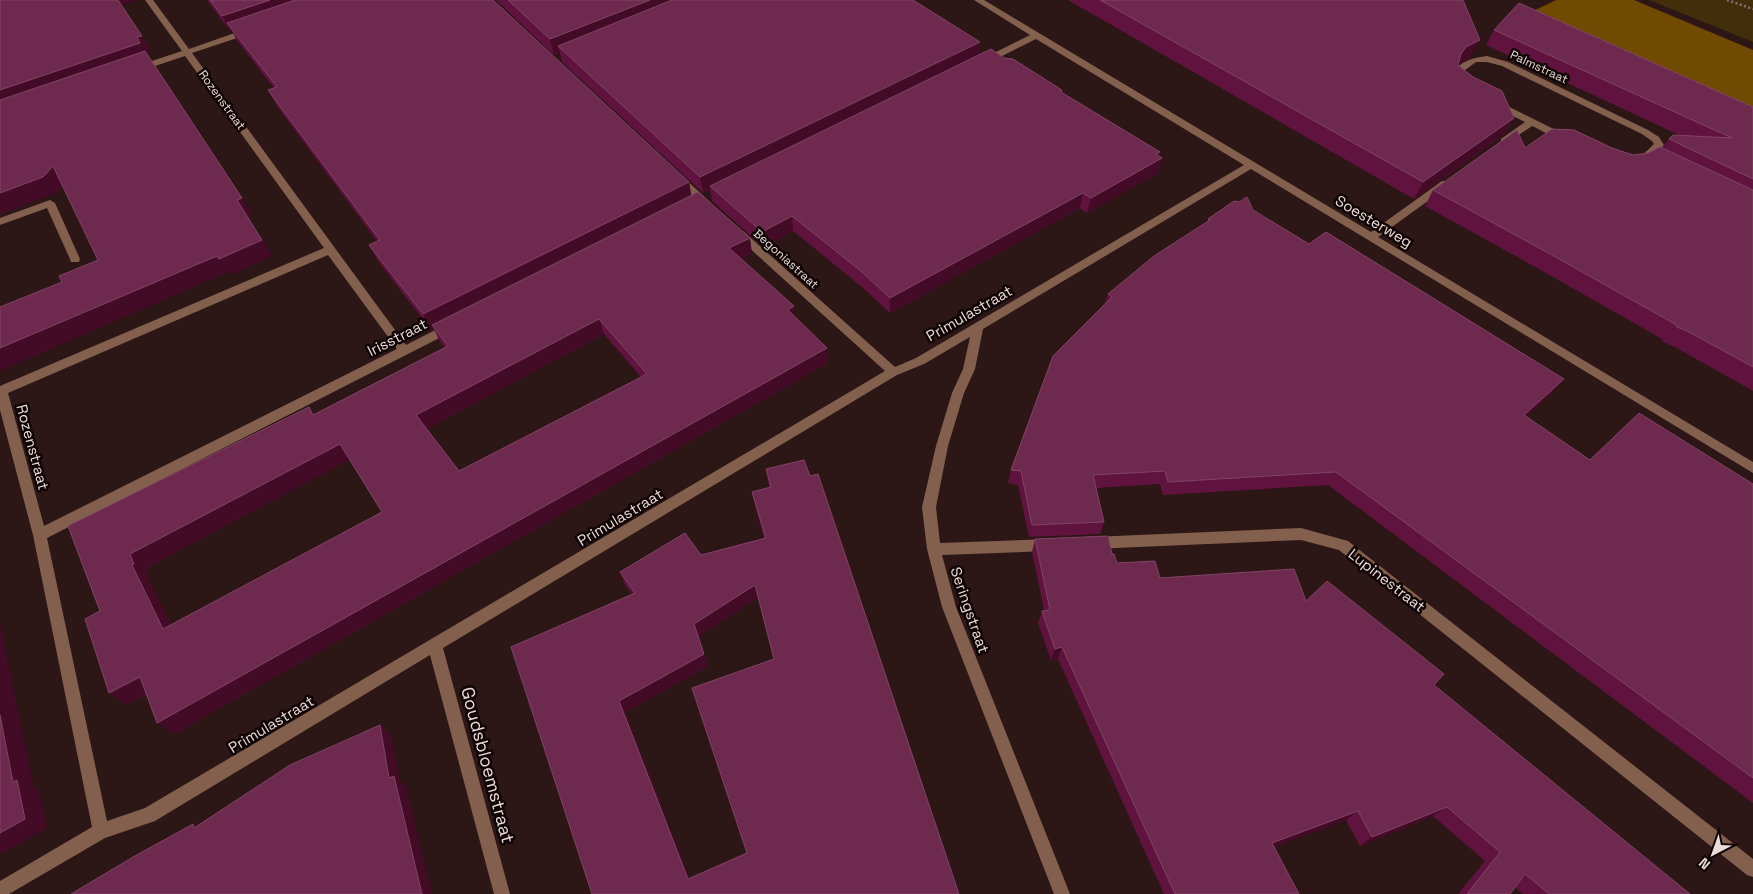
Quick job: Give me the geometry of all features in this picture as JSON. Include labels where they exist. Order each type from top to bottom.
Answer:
[{"type":"street","name":"Rozenstraat","points":[[149,0],[329,250],[404,350]]},
{"type":"street","name":"Soesterweg","points":[[978,0],[1753,468]]},
{"type":"street","points":[[131,72],[258,28]]},
{"type":"street","points":[[975,66],[1037,35]]},
{"type":"street","name":"Palmstraat","points":[[1487,59],[1505,64],[1645,132],[1656,139],[1659,145],[1652,158],[1636,165],[1624,166],[1614,163],[1531,122],[1468,90],[1455,81],[1457,72],[1474,60],[1487,59]]},
{"type":"street","points":[[1499,145],[1531,122]]},
{"type":"street","name":"Primulastraat","points":[[0,890],[101,831],[149,815],[893,372],[920,360],[1125,242],[1252,164]]},
{"type":"street","points":[[667,167],[716,213]]},
{"type":"street","points":[[1371,237],[1451,179]]},
{"type":"street","points":[[0,222],[50,203],[75,259]]},
{"type":"street","name":"Begoniastraat","points":[[731,227],[893,372]]},
{"type":"street","name":"Rozenstraat","points":[[101,831],[40,535],[1,391],[329,250]]},
{"type":"street","name":"Irisstraat","points":[[40,535],[465,320]]},
{"type":"street","name":"Seringstraat","points":[[978,327],[969,369],[958,393],[942,446],[930,507],[934,550],[949,607],[1062,894]]},
{"type":"street","name":"Lupinestraat","points":[[1083,543],[1301,534],[1343,545],[1753,869]]},
{"type":"street","points":[[934,550],[1063,544]]},
{"type":"street","name":"Goudsbloemstraat","points":[[435,646],[502,894]]},
{"type":"path","points":[[1727,0],[1753,9]]},
{"type":"shaded area","points":[[1556,0],[1634,0],[1753,50],[1753,123],[1519,18]]},
{"type":"shaded area","points":[[1649,0],[1753,0],[1753,42]]},
{"type":"building","points":[[0,0],[118,0],[142,36],[137,37],[140,43],[0,90]]},
{"type":"building","points":[[210,0],[270,0],[222,16]]},
{"type":"building","points":[[295,0],[493,0],[689,182],[423,314],[369,245],[380,240],[268,90],[277,87],[227,23]]},
{"type":"building","points":[[508,0],[650,0],[550,39]]},
{"type":"building","points":[[672,0],[913,0],[980,42],[700,177],[558,46]]},
{"type":"building","points":[[1100,0],[1463,0],[1480,40],[1466,47],[1461,54],[1458,65],[1473,77],[1502,91],[1514,118],[1423,182]]},
{"type":"building","points":[[1519,3],[1753,107],[1753,179],[1669,139],[1673,135],[1732,138],[1494,30]]},
{"type":"building","points":[[991,49],[1004,58],[1013,59],[1062,90],[1061,92],[1160,152],[1156,154],[1162,158],[1091,198],[1083,193],[890,298],[862,272],[792,216],[762,232],[710,186]]},
{"type":"building","points":[[145,51],[242,198],[237,200],[262,240],[219,259],[217,256],[0,348],[0,307],[62,282],[59,276],[98,260],[53,166],[43,177],[0,193],[0,100]]},
{"type":"building","points":[[1552,129],[1574,130],[1612,148],[1633,155],[1648,153],[1660,147],[1753,190],[1753,367],[1677,327],[1675,324],[1433,190],[1517,130],[1525,148]]},
{"type":"building","points":[[698,192],[750,238],[729,248],[794,306],[788,310],[827,348],[157,723],[140,677],[109,693],[85,619],[100,611],[68,526],[309,407],[313,415],[448,346],[432,325]],"holes":[[[599,319],[647,374],[459,471],[416,415]],[[340,444],[382,512],[163,629],[132,565],[134,564],[130,554]]]},
{"type":"building","points":[[1247,197],[1253,210],[1309,244],[1326,232],[1564,379],[1524,415],[1590,460],[1639,413],[1753,484],[1753,778],[1336,472],[1168,482],[1165,471],[1093,475],[1104,522],[1032,525],[1021,471],[1011,470],[1053,356],[1112,297],[1108,294],[1154,256],[1210,220],[1208,219],[1234,201],[1239,202]]},
{"type":"building","points":[[804,460],[810,476],[818,474],[959,894],[592,894],[511,647],[635,593],[620,572],[685,533],[701,555],[766,538],[752,492],[771,487],[766,469]],"holes":[[[755,585],[774,659],[692,688],[747,853],[688,879],[619,701],[704,654],[694,624]]]},
{"type":"building","points":[[1108,536],[1112,554],[1114,554],[1117,563],[1155,561],[1160,578],[1294,569],[1306,601],[1327,581],[1444,674],[1434,685],[1690,894],[1549,894],[1525,874],[1510,894],[1467,894],[1500,852],[1447,807],[1372,837],[1358,811],[1272,843],[1299,894],[1175,894],[1062,647],[1055,649],[1042,611],[1050,610],[1035,539]]},
{"type":"building","points":[[0,715],[13,782],[17,780],[25,819],[0,833]]},
{"type":"building","points":[[380,725],[389,778],[394,776],[422,894],[71,894],[193,824],[194,828],[290,765]]}]
